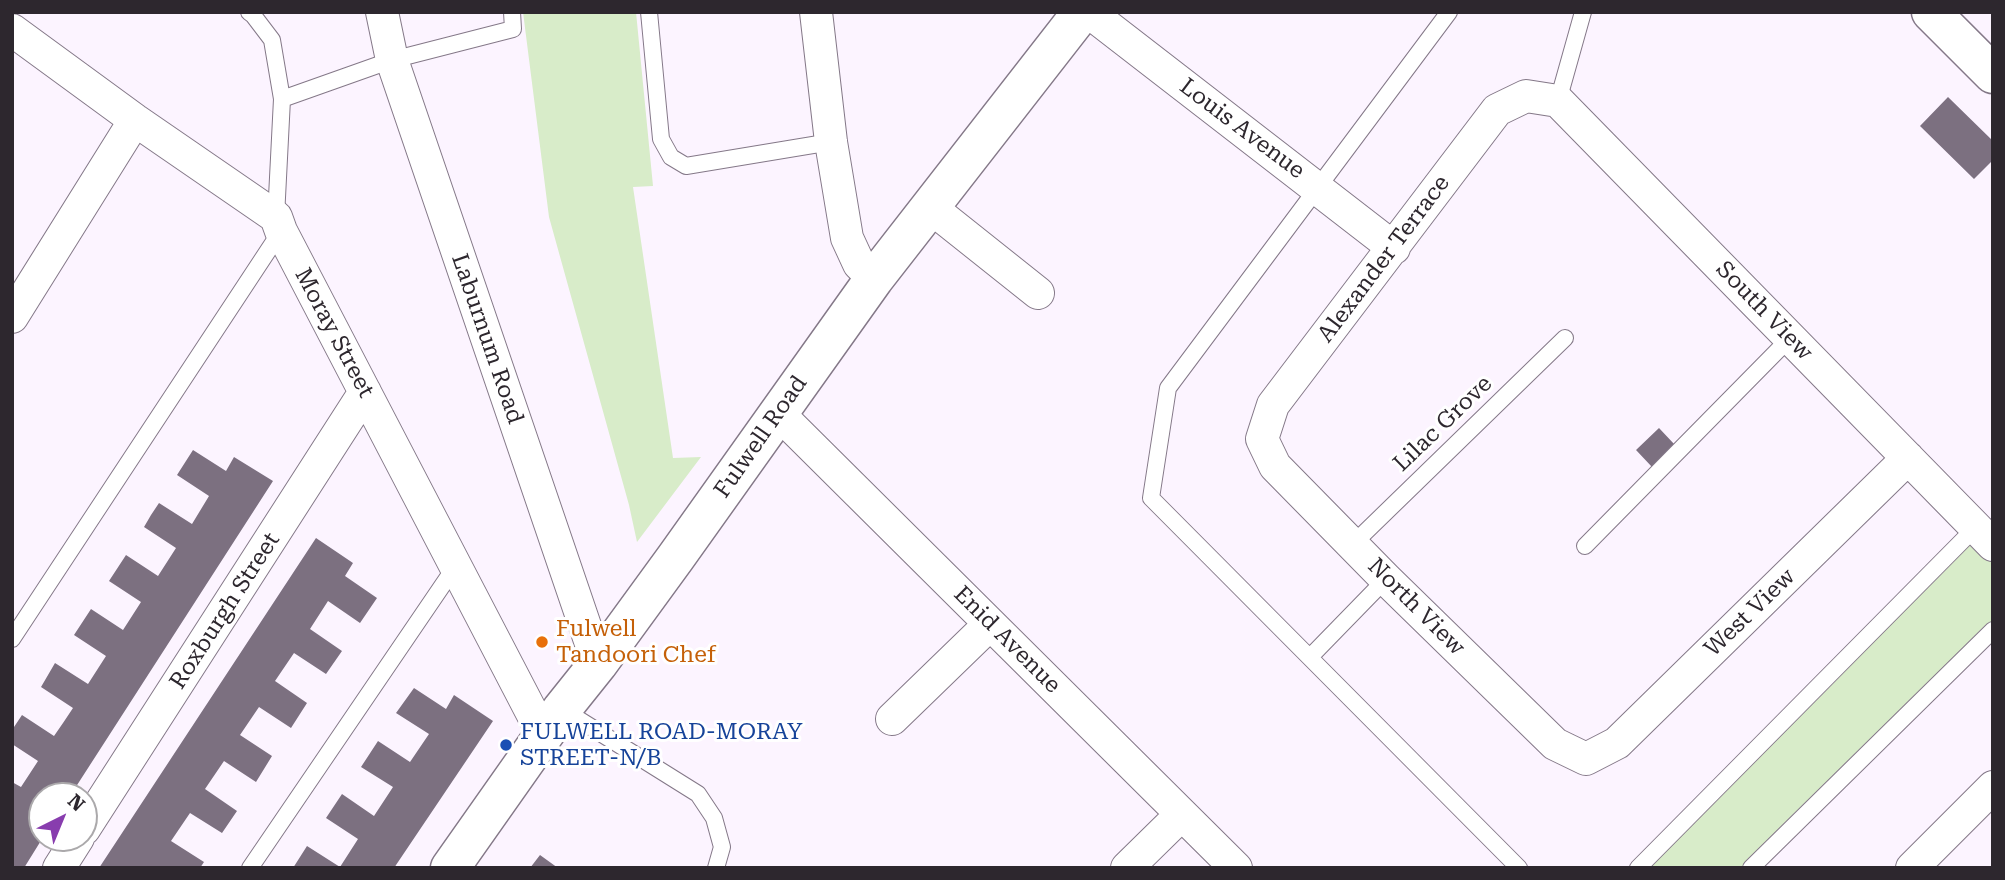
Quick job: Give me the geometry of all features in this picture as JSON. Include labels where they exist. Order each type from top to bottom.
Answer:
[{"type":"street","name":"Laburnum Road","points":[[382,12],[392,60],[598,664]]},
{"type":"street","points":[[816,12],[831,142],[847,238],[859,264],[874,279]]},
{"type":"street","name":"Fulwell Road","points":[[450,868],[874,279],[1082,12]]},
{"type":"street","name":"Louis Avenue","points":[[1089,12],[1394,248]]},
{"type":"street","points":[[1931,12],[1993,74]]},
{"type":"street","name":"Moray Street","points":[[12,30],[278,224],[455,567],[553,723]]},
{"type":"street","name":"Alexander Terrace","points":[[1262,439],[1273,405],[1497,110],[1525,96],[1558,100]]},
{"type":"street","name":"South View","points":[[1558,100],[1984,536]]},
{"type":"street","points":[[12,317],[135,120]]},
{"type":"street","points":[[930,207],[1038,293]]},
{"type":"street","name":"Roxburgh Street","points":[[98,807],[365,392]]},
{"type":"street","name":"Enid Avenue","points":[[778,413],[1236,868]]},
{"type":"street","name":"North View","points":[[1262,439],[1275,466],[1386,579],[1555,744],[1586,759]]},
{"type":"street","name":"West View","points":[[1586,759],[1617,743],[1908,458]]},
{"type":"street","points":[[892,719],[990,624]]},
{"type":"street","points":[[1912,868],[1993,787]]},
{"type":"street","points":[[1127,868],[1181,815]]},
{"type":"street","points":[[59,868],[69,852]]},
{"type":"lane","points":[[12,639],[278,224],[282,99],[272,40],[248,12]]},
{"type":"lane","points":[[282,99],[392,60],[513,29],[512,12]]},
{"type":"lane","points":[[649,12],[661,139],[671,157],[686,166],[831,142]]},
{"type":"lane","points":[[1449,12],[1168,388],[1152,498],[1519,868]]},
{"type":"lane","points":[[1558,100],[1583,12]]},
{"type":"lane","name":"Lilac Grove","points":[[1353,544],[1564,338]]},
{"type":"lane","points":[[1585,546],[1790,338]]},
{"type":"lane","points":[[1638,868],[1984,536]]},
{"type":"lane","points":[[250,868],[455,567]]},
{"type":"lane","points":[[1310,657],[1386,579]]},
{"type":"lane","points":[[1751,868],[1993,629]]},
{"type":"lane","points":[[553,723],[698,794],[714,818],[722,847],[716,868]]},
{"type":"green space","points":[[523,12],[636,12],[653,186],[633,187],[673,458],[701,457],[637,542],[549,217]]},
{"type":"green space","points":[[1976,527],[1993,545],[1993,630],[1751,868],[1638,868]]},
{"type":"building","points":[[1948,97],[1993,141],[1993,160],[1974,179],[1920,126]]},
{"type":"building","points":[[1659,428],[1675,445],[1652,467],[1636,450]]},
{"type":"building","points":[[193,450],[226,471],[234,457],[273,481],[79,782],[28,782],[28,852],[34,852],[24,868],[12,868],[12,782],[21,787],[38,761],[12,744],[12,730],[22,715],[54,736],[73,708],[41,687],[55,663],[88,684],[106,656],[74,635],[91,609],[123,630],[141,602],[109,581],[126,555],[158,576],[176,548],[144,527],[159,503],[192,524],[209,496],[177,475]]},
{"type":"building","points":[[316,538],[353,563],[345,576],[377,598],[360,623],[328,601],[310,629],[342,651],[326,674],[294,653],[275,681],[307,703],[291,728],[259,707],[240,735],[272,756],[256,782],[224,761],[205,789],[237,811],[222,833],[190,813],[171,841],[204,862],[200,868],[99,868]]},
{"type":"building","points":[[414,688],[446,709],[454,695],[493,721],[394,868],[293,868],[307,846],[340,867],[358,839],[326,818],[342,794],[374,816],[393,787],[361,767],[378,741],[410,762],[429,734],[396,713]]},
{"type":"building","points":[[540,855],[558,868],[530,868]]},
{"type":"place","name":"Fulwell Tandoori Chef","points":[[542,642]]},
{"type":"place","name":"FULWELL ROAD-MORAY STREET-N/B","points":[[506,745]]}]
